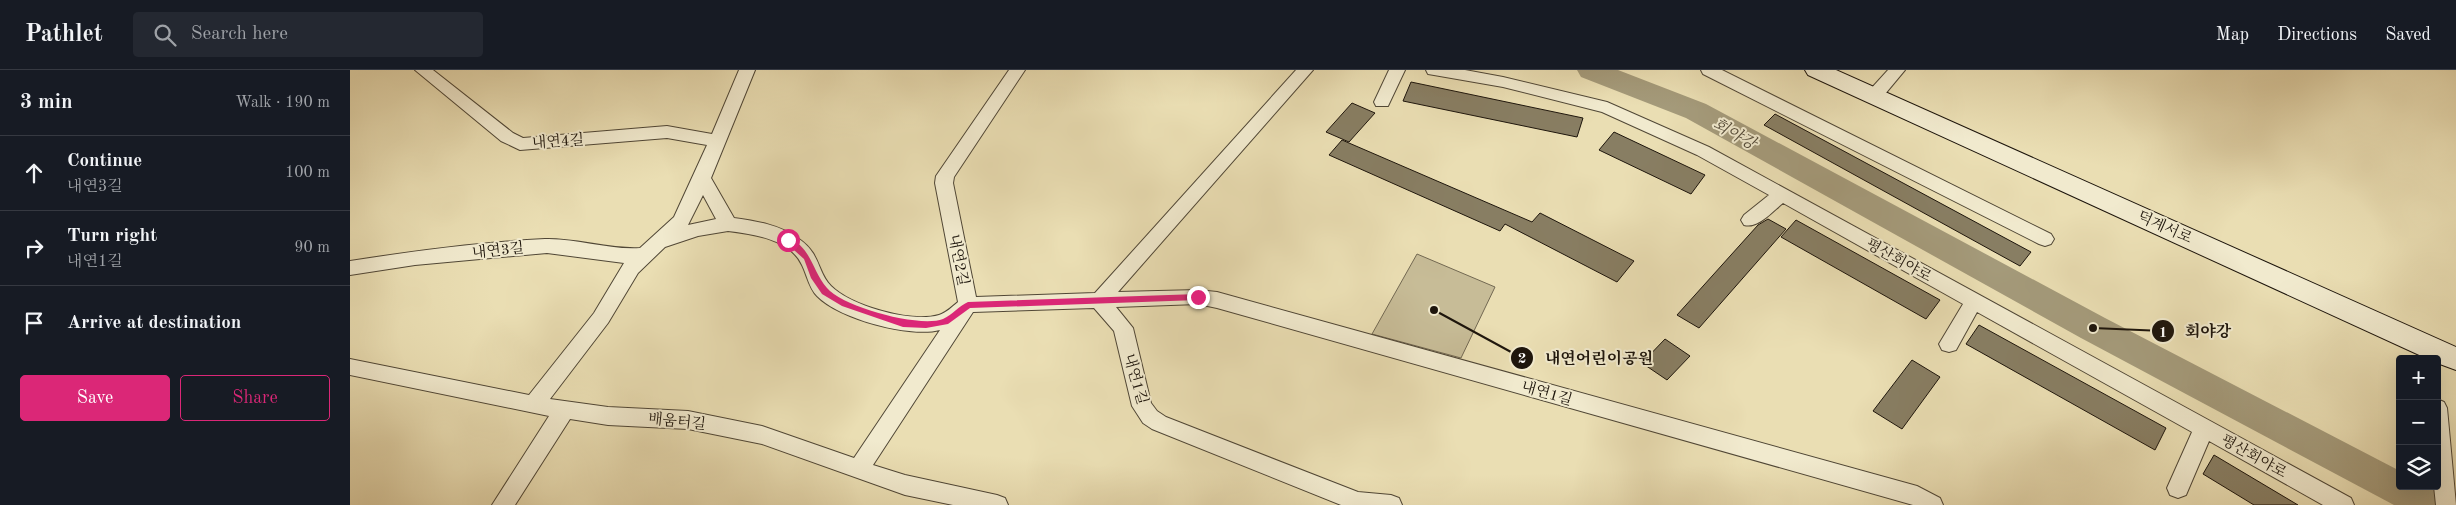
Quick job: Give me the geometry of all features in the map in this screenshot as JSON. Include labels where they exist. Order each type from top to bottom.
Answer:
[{"type":"street","name":"내연4길","points":[[423,70],[507,138],[520,144],[667,132],[718,141]]},
{"type":"street","points":[[533,405],[601,318],[631,268],[681,221],[702,178],[747,70]]},
{"type":"street","name":"내연2길","points":[[858,470],[968,305],[944,183],[945,176],[1017,70]]},
{"type":"street","points":[[1099,301],[1305,70]]},
{"type":"street","points":[[1382,102],[1397,70]]},
{"type":"street","name":"평산회야로","points":[[1434,70],[1503,82],[1607,108],[1703,151],[2343,505]]},
{"type":"street","points":[[1710,70],[2045,239]]},
{"type":"street","name":"덕계서로","points":[[1816,70],[2432,353],[2456,359]]},
{"type":"street","points":[[1874,96],[1897,70]]},
{"type":"street","points":[[702,178],[728,224]]},
{"type":"street","points":[[1750,220],[1782,194]]},
{"type":"street","points":[[653,249],[697,229],[728,224],[750,226],[772,232],[788,240],[807,257],[815,278],[825,292],[845,304],[903,324],[926,325],[945,322],[968,305]]},
{"type":"street","name":"내연3길","points":[[350,268],[415,258],[547,246],[623,256],[653,249]]},
{"type":"street","name":"내연1길","points":[[968,305],[1198,297],[1216,300],[1917,496],[1932,505]]},
{"type":"street","name":"내연1길","points":[[1099,301],[1122,328],[1142,406],[1150,417],[1159,423],[1358,502],[1391,505]]},
{"type":"street","points":[[1950,344],[1974,301]]},
{"type":"street","name":"배움터길","points":[[350,367],[533,405],[565,408],[608,416],[688,420],[762,435],[858,470],[914,487],[997,505]]},
{"type":"street","points":[[503,505],[565,408]]},
{"type":"street","points":[[2178,488],[2204,429]]},
{"type":"street","points":[[2441,444],[2447,505]]},
{"type":"shaded area","points":[[1417,254],[1495,287],[1461,358],[1372,334]]},
{"type":"building","points":[[1411,82],[1583,118],[1577,137],[1403,101]]},
{"type":"building","points":[[1352,103],[1375,113],[1349,142],[1326,132]]},
{"type":"building","points":[[1775,114],[2031,252],[2020,266],[1764,125]]},
{"type":"building","points":[[1614,132],[1705,175],[1691,194],[1599,150]]},
{"type":"building","points":[[1342,140],[1532,222],[1540,213],[1634,261],[1617,282],[1505,224],[1500,231],[1329,155]]},
{"type":"building","points":[[1768,219],[1786,229],[1699,328],[1677,315],[1758,225]]},
{"type":"building","points":[[1796,220],[1940,300],[1926,319],[1781,237]]},
{"type":"building","points":[[1979,325],[2166,428],[2155,450],[1966,344]]},
{"type":"building","points":[[1665,339],[1690,356],[1667,380],[1642,363]]},
{"type":"building","points":[[1912,360],[1940,377],[1902,429],[1873,411]]},
{"type":"building","points":[[2214,455],[2298,505],[2254,505],[2203,474]]},
{"type":"waterway","name":"회야강","points":[[1591,70],[1696,111],[2093,328],[2429,505]]},
{"type":"place","name":"내연어린이공원","points":[[1434,310]]},
{"type":"place","name":"회야강","points":[[2093,328]]},
{"type":"route","points":[[788,240],[807,257],[815,278],[825,292],[845,304],[903,324],[926,325],[945,322],[968,305],[1198,297]]}]
